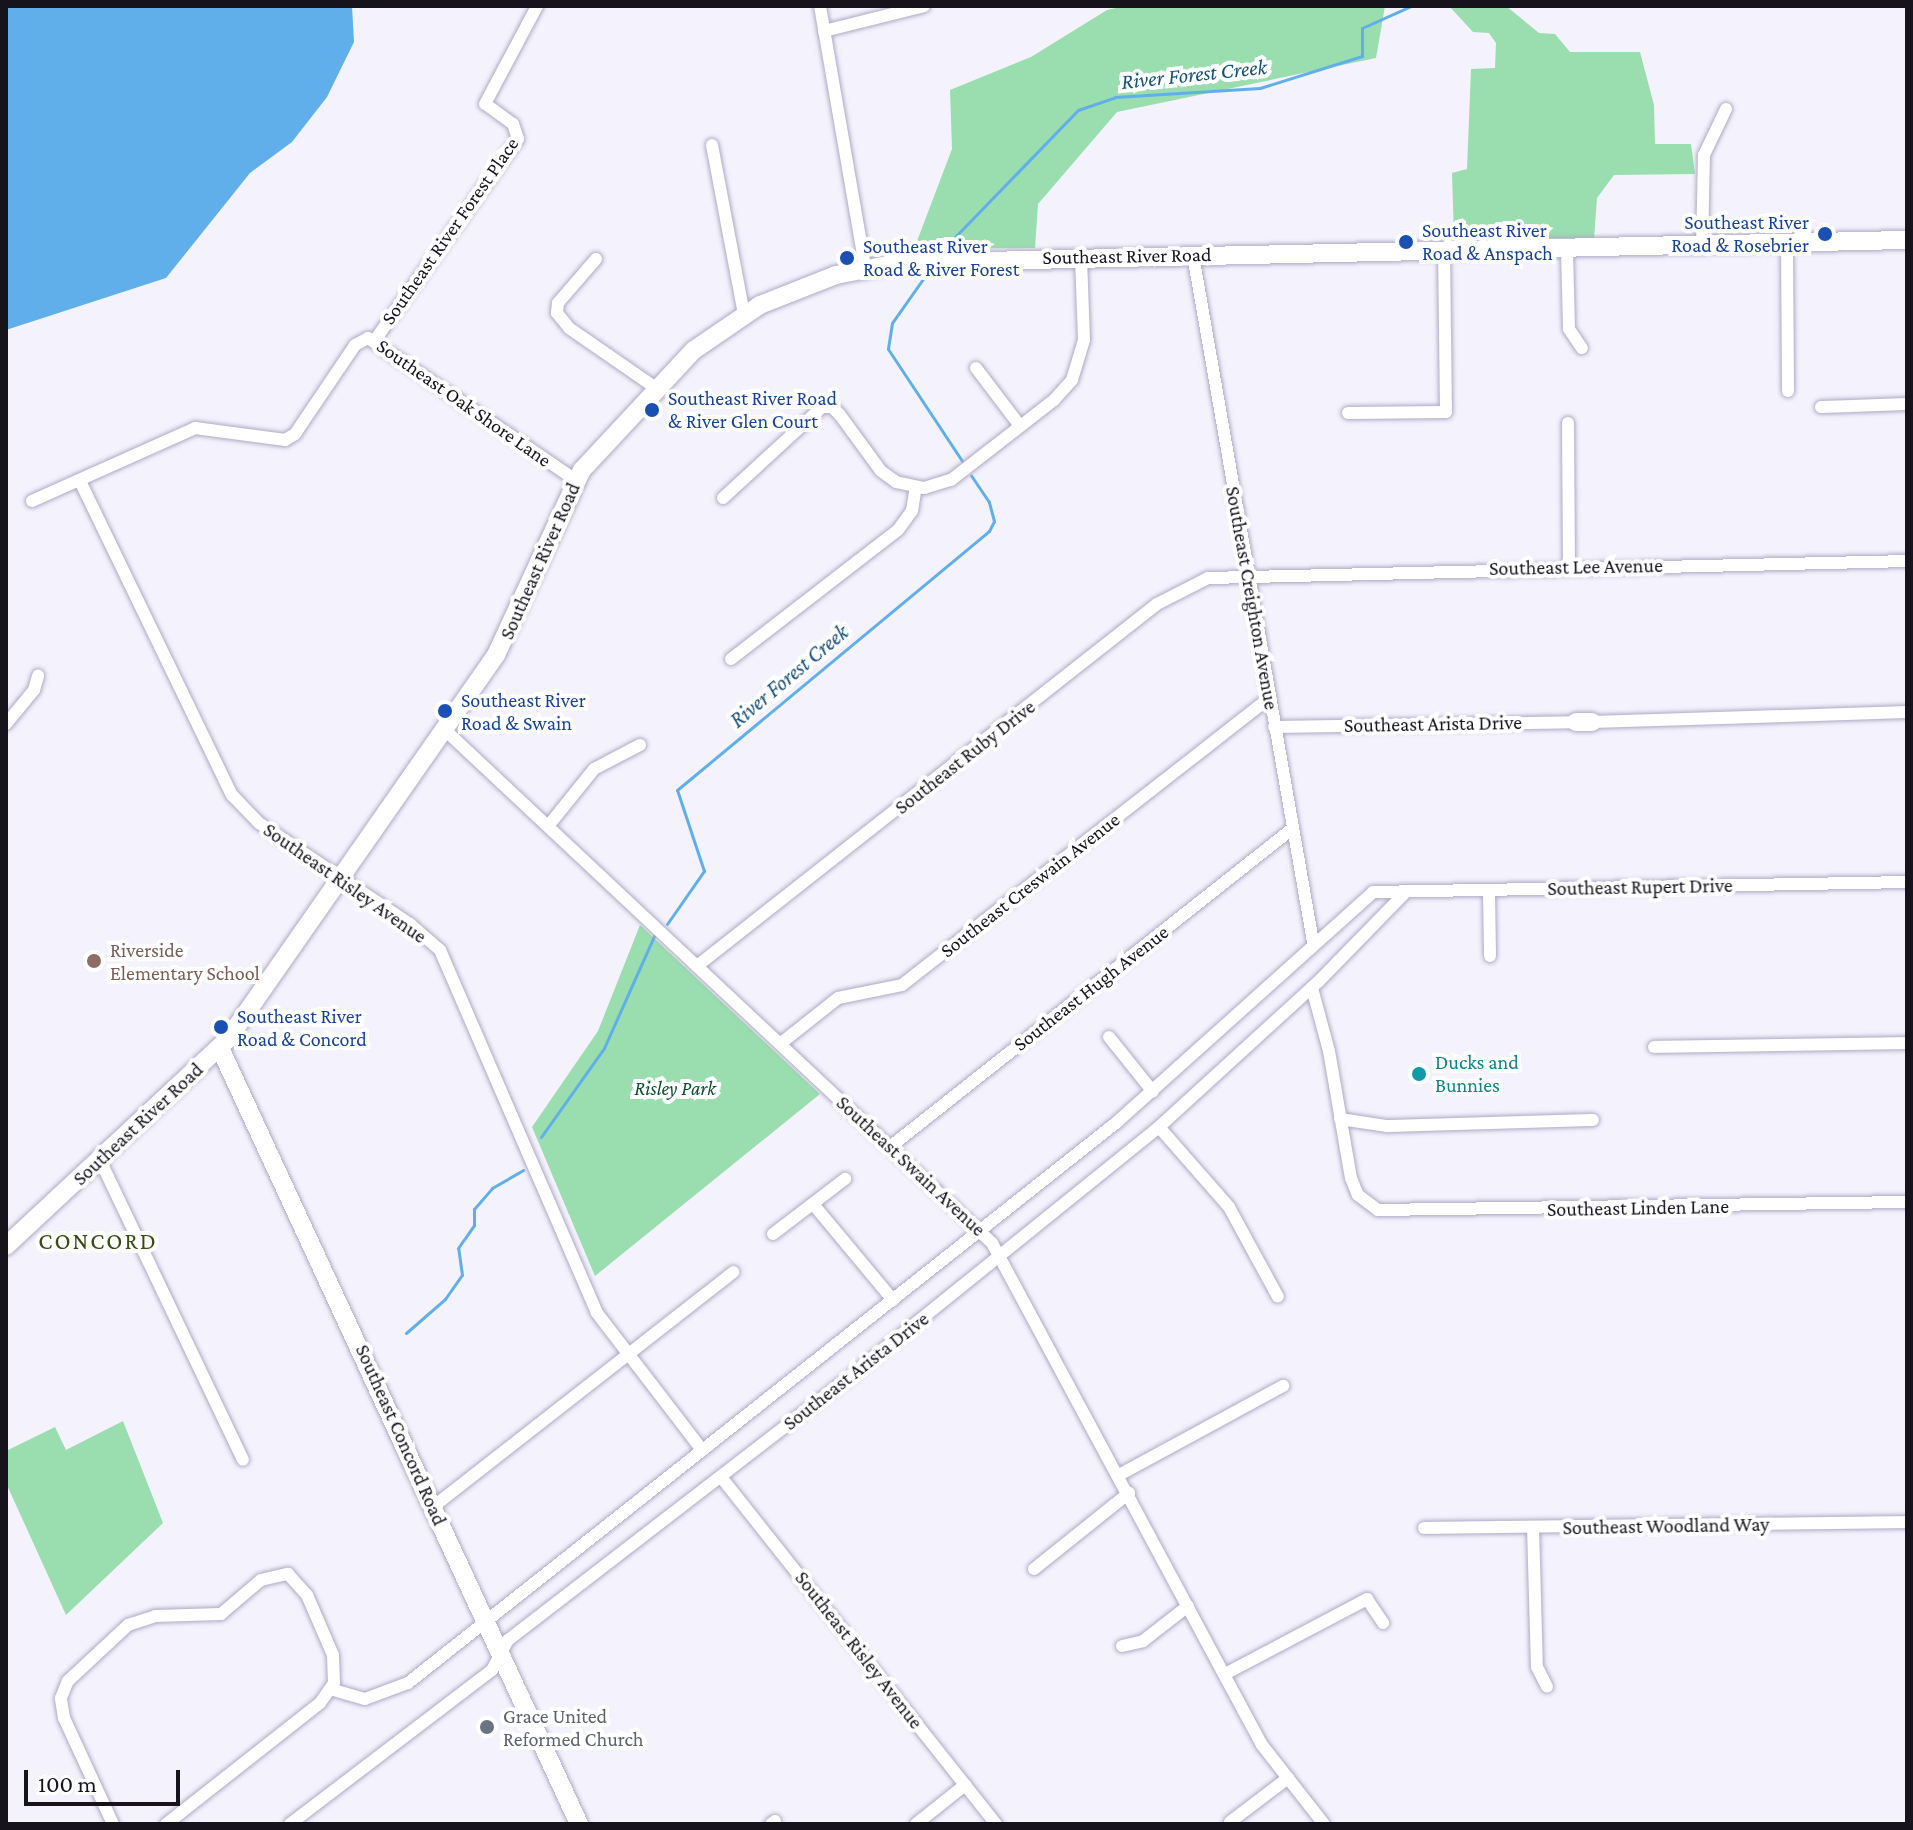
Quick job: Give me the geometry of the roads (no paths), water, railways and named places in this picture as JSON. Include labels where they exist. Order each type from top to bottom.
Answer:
[{"type":"street","name":"Southeast River Forest Place","points":[[375,340],[518,139],[513,124],[485,104],[537,6]]},
{"type":"street","points":[[820,6],[865,266]]},
{"type":"street","points":[[824,31],[924,6]]},
{"type":"street","points":[[1702,248],[1704,155],[1726,109]]},
{"type":"street","points":[[712,145],[744,314]]},
{"type":"street","name":"Southeast River Road","points":[[6,1246],[220,1048],[445,730],[506,637],[575,480],[656,388],[707,338],[744,314],[865,266],[1081,257],[1567,251],[1907,240]]},
{"type":"street","points":[[1787,245],[1788,391]]},
{"type":"street","points":[[1348,413],[1446,412],[1444,251]]},
{"type":"street","points":[[1567,251],[1569,329],[1582,348]]},
{"type":"street","name":"Southeast Creighton Avenue","points":[[1193,255],[1245,575],[1313,942]]},
{"type":"street","points":[[723,498],[812,414],[832,407],[881,471],[916,487],[951,480],[1061,393],[1079,365],[1084,340],[1081,257]]},
{"type":"street","points":[[596,259],[558,303],[557,313],[569,328],[656,388]]},
{"type":"street","name":"Southeast Oak Shore Lane","points":[[32,501],[195,428],[285,440],[295,434],[355,345],[375,340],[575,480]]},
{"type":"street","points":[[976,368],[1020,426]]},
{"type":"street","points":[[1821,407],[1907,404]]},
{"type":"street","points":[[1568,423],[1569,567]]},
{"type":"street","name":"Southeast Risley Avenue","points":[[80,481],[221,779],[259,823],[410,924],[448,963],[582,1283],[626,1357],[702,1450]]},
{"type":"street","points":[[731,659],[898,530],[912,511],[916,487]]},
{"type":"street","name":"Southeast Lee Avenue","points":[[1245,575],[1907,561]]},
{"type":"street","name":"Southeast Ruby Drive","points":[[697,966],[1157,604],[1200,580],[1245,575]]},
{"type":"street","points":[[6,724],[34,690],[38,676]]},
{"type":"street","name":"Southeast Creswain Avenue","points":[[780,1044],[838,998],[902,985],[1268,699]]},
{"type":"street","name":"Southeast Arista Drive","points":[[1274,727],[1907,712]]},
{"type":"street","name":"Southeast Swain Avenue","points":[[445,730],[981,1230],[1000,1256],[1262,1745],[1324,1824]]},
{"type":"street","points":[[549,825],[594,769],[640,745]]},
{"type":"street","name":"Southeast Hugh Avenue","points":[[890,1147],[1292,829]]},
{"type":"street","name":"Southeast Rupert Drive","points":[[1373,892],[1404,894],[1907,882]]},
{"type":"street","points":[[1489,891],[1490,956]]},
{"type":"street","name":"Southeast Arista Drive","points":[[330,1689],[365,1699],[383,1696],[408,1683],[1153,1092],[1313,942],[1373,892]]},
{"type":"street","name":"Southeast Arista Drive","points":[[290,1824],[492,1670],[508,1640],[721,1477],[1159,1127],[1312,988],[1404,894]]},
{"type":"street","points":[[1312,988],[1320,1008],[1340,1119],[1387,1126],[1593,1120]]},
{"type":"street","points":[[1109,1037],[1153,1092]]},
{"type":"street","points":[[1654,1047],[1907,1043]]},
{"type":"street","name":"Southeast Concord Road","points":[[220,1048],[579,1824]]},
{"type":"street","name":"Southeast Linden Lane","points":[[1340,1119],[1355,1188],[1370,1207],[1384,1213],[1907,1202]]},
{"type":"street","points":[[1159,1127],[1229,1207],[1278,1297]]},
{"type":"street","points":[[100,1160],[243,1460]]},
{"type":"street","points":[[773,1234],[845,1179]]},
{"type":"street","points":[[813,1204],[893,1300]]},
{"type":"street","points":[[434,1506],[733,1272]]},
{"type":"street","points":[[1119,1475],[1283,1386]]},
{"type":"street","name":"Southeast Risley Avenue","points":[[721,1477],[996,1824]]},
{"type":"street","points":[[1034,1569],[1129,1493]]},
{"type":"street","name":"Southeast Woodland Way","points":[[1424,1528],[1907,1522]]},
{"type":"street","points":[[1533,1527],[1537,1667],[1547,1687]]},
{"type":"street","points":[[113,1824],[64,1718],[61,1698],[68,1681],[128,1625],[155,1616],[221,1614],[261,1580],[288,1574],[307,1595],[333,1655],[335,1675],[330,1689],[166,1824]]},
{"type":"street","points":[[1225,1674],[1367,1599],[1383,1623]]},
{"type":"street","points":[[1122,1646],[1143,1641],[1188,1606]]},
{"type":"street","points":[[1230,1822],[1288,1778]]},
{"type":"street","points":[[916,1824],[965,1785]]},
{"type":"water","points":[[6,6],[352,6],[354,42],[327,97],[292,142],[250,173],[166,278],[6,330]]},
{"type":"waterway","name":"River Forest Creek","points":[[952,240],[1078,110],[1115,97],[1260,88],[1362,56],[1362,28],[1411,6]]},
{"type":"waterway","name":"River Forest Creek","points":[[925,276],[892,323],[888,349],[962,461]]},
{"type":"waterway","name":"River Forest Creek","points":[[667,924],[704,871],[677,790],[989,531],[994,521],[989,502],[971,475]]},
{"type":"waterway","name":"River Forest Creek","points":[[541,1137],[604,1048],[654,936]]},
{"type":"waterway","name":"River Forest Creek","points":[[406,1333],[445,1299],[462,1275],[458,1248],[474,1225],[474,1209],[492,1188],[523,1170]]},
{"type":"place","name":"Southeast River Road & Rosebrier","points":[[1825,234]]},
{"type":"place","name":"Southeast River Road & Anspach","points":[[1406,242]]},
{"type":"place","name":"Southeast River Road & River Forest","points":[[847,258]]},
{"type":"place","name":"Southeast River Road & River Glen Court","points":[[652,410]]},
{"type":"place","name":"Southeast River Road & Swain","points":[[445,711]]},
{"type":"place","name":"Riverside Elementary School","points":[[94,961]]},
{"type":"place","name":"Southeast River Road & Concord","points":[[221,1027]]},
{"type":"place","name":"Ducks and Bunnies","points":[[1419,1074]]},
{"type":"place","name":"Grace United Reformed Church","points":[[487,1727]]},
{"type":"district","name":"CONCORD","points":[[98,1241]]},
{"type":"park label","name":"Risley Park","points":[[675,1088]]}]
